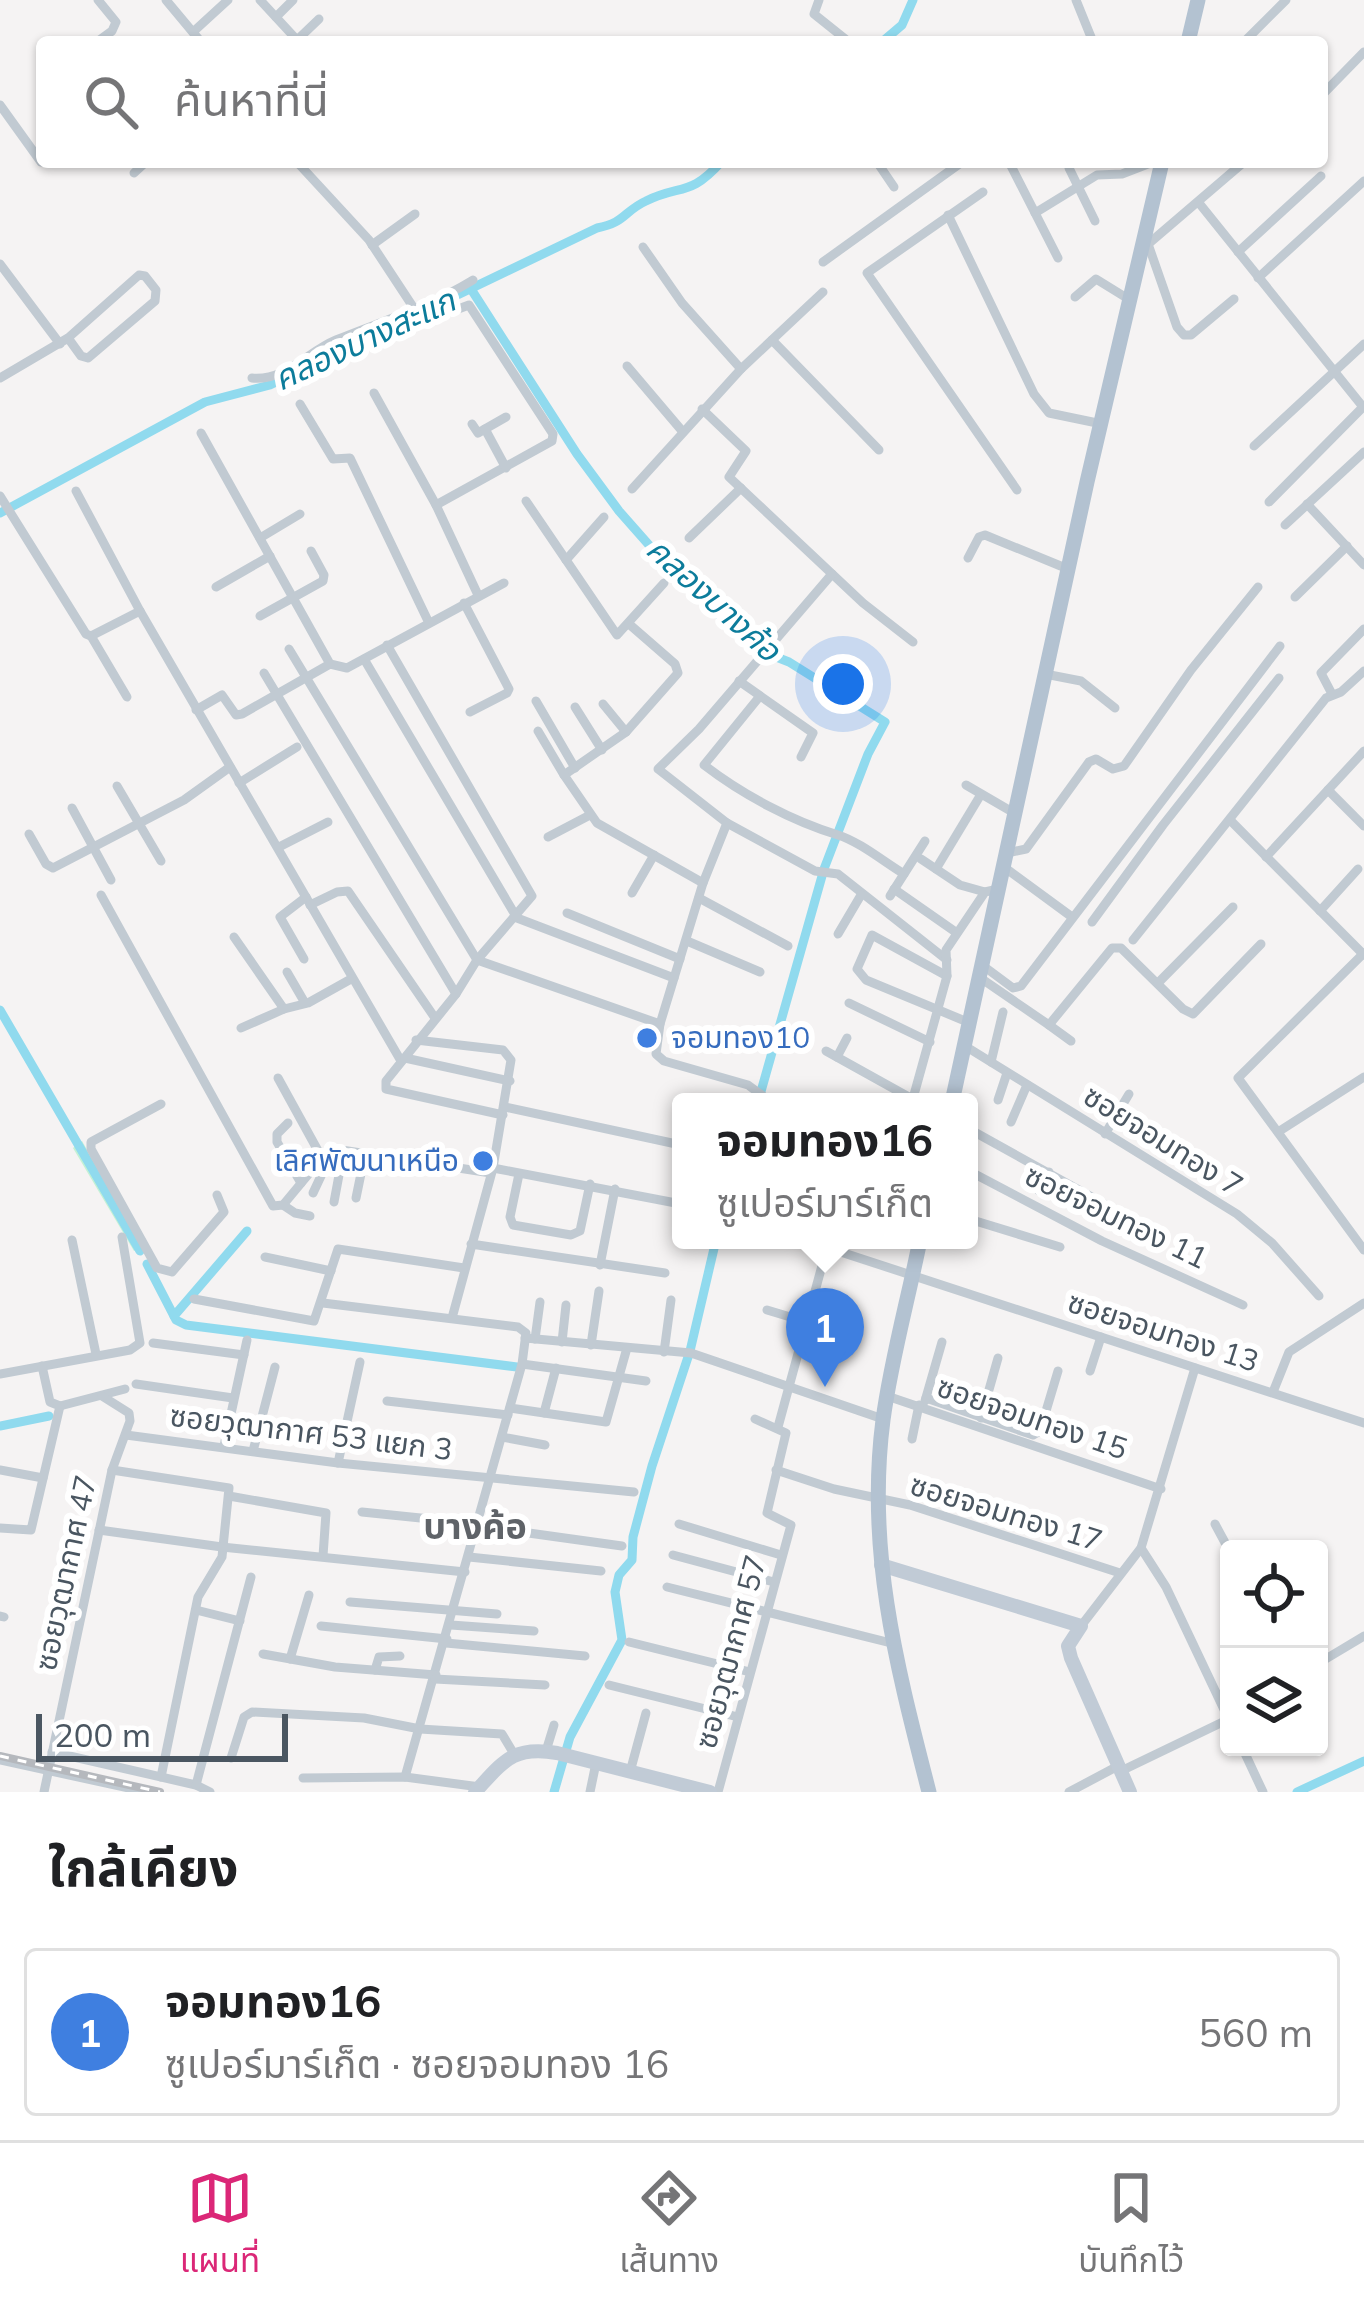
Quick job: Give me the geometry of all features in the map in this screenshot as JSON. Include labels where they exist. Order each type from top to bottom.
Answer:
[{"type":"main road","points":[[1194,36],[1198,0]]},
{"type":"main road","points":[[954,1093],[992,891],[1016,814],[1145,246],[1156,168]]},
{"type":"main road","points":[[918,1249],[883,1419],[878,1500],[891,1642],[928,1792]]},
{"type":"street","points":[[98,0],[116,22],[106,36]]},
{"type":"street","points":[[166,0],[196,36]]},
{"type":"street","points":[[198,36],[229,0]]},
{"type":"street","points":[[260,0],[292,36]]},
{"type":"street","points":[[276,17],[293,0]]},
{"type":"street","points":[[819,0],[814,14],[842,36]]},
{"type":"street","points":[[1076,0],[1091,36]]},
{"type":"street","points":[[1250,36],[1286,0]]},
{"type":"street","points":[[301,36],[319,19]]},
{"type":"street","points":[[1328,88],[1364,52]]},
{"type":"street","points":[[0,105],[36,156]]},
{"type":"street","points":[[134,173],[139,168]]},
{"type":"street","points":[[302,168],[372,245],[419,316]]},
{"type":"street","points":[[881,168],[894,187]]},
{"type":"street","points":[[938,168],[943,176]]},
{"type":"street","points":[[823,262],[954,168]]},
{"type":"street","points":[[1012,168],[1058,258]]},
{"type":"street","points":[[1069,168],[1095,221]]},
{"type":"street","points":[[1035,212],[1097,175],[1138,168]]},
{"type":"street","points":[[1234,299],[1191,335],[1184,335],[1145,246],[1237,168]]},
{"type":"street","points":[[1238,252],[1321,176]]},
{"type":"street","points":[[1258,278],[1364,181]]},
{"type":"street","points":[[983,192],[867,276],[1017,490]]},
{"type":"street","points":[[1199,203],[1363,411],[1269,502]]},
{"type":"street","points":[[372,245],[415,214]]},
{"type":"street","points":[[949,215],[1034,394],[1049,413],[1102,424]]},
{"type":"street","points":[[643,247],[682,303],[741,369]]},
{"type":"street","points":[[0,264],[64,341],[88,358],[154,301],[156,290],[139,275],[64,341],[0,377]]},
{"type":"street","points":[[1075,297],[1096,279],[1130,300]]},
{"type":"street","points":[[419,316],[473,280]]},
{"type":"street","points":[[632,489],[741,369],[823,292]]},
{"type":"street","points":[[252,378],[265,379],[289,370],[332,341],[470,305],[553,434],[552,441],[436,506]]},
{"type":"street","points":[[772,340],[879,450]]},
{"type":"street","points":[[1254,446],[1364,344]]},
{"type":"street","points":[[627,366],[683,432]]},
{"type":"street","points":[[374,394],[478,595]]},
{"type":"street","points":[[300,404],[333,459],[350,458],[429,623]]},
{"type":"street","points":[[702,410],[746,451],[729,475],[863,604],[913,642]]},
{"type":"street","points":[[472,424],[476,433],[506,417]]},
{"type":"street","points":[[485,429],[506,468]]},
{"type":"street","points":[[201,433],[330,664]]},
{"type":"street","points":[[1285,525],[1364,452]]},
{"type":"street","points":[[689,538],[741,488]]},
{"type":"street","points":[[76,491],[196,710],[351,979],[403,1059],[510,1081]]},
{"type":"street","points":[[2,498],[127,697]]},
{"type":"street","points":[[526,501],[617,635],[664,583]]},
{"type":"street","points":[[1307,504],[1364,565]]},
{"type":"street","points":[[260,538],[300,514]]},
{"type":"street","points":[[566,560],[604,517]]},
{"type":"street","points":[[968,558],[979,537],[985,535],[1068,569]]},
{"type":"street","points":[[1295,597],[1346,546]]},
{"type":"street","points":[[260,616],[325,578],[311,551]]},
{"type":"street","points":[[216,587],[270,556]]},
{"type":"street","points":[[832,574],[658,770],[727,823],[838,874],[947,960]]},
{"type":"street","points":[[196,710],[222,695],[239,715],[330,664],[347,668],[504,583]]},
{"type":"street","points":[[1072,917],[1005,860],[1026,849],[1089,762],[1096,759],[1113,769],[1124,766],[1258,586]]},
{"type":"street","points":[[464,603],[509,689],[508,694],[470,712]]},
{"type":"street","points":[[91,635],[140,611]]},
{"type":"street","points":[[569,772],[626,732],[679,669],[629,624]]},
{"type":"street","points":[[1333,694],[1322,674],[1364,628]]},
{"type":"street","points":[[387,645],[532,896],[416,1040],[386,1082],[389,1093],[672,1142]]},
{"type":"street","points":[[980,971],[1017,988],[1280,646]]},
{"type":"street","points":[[289,649],[477,960],[660,1024]]},
{"type":"street","points":[[364,659],[517,918],[674,978]]},
{"type":"street","points":[[1133,940],[1333,694],[1364,670]]},
{"type":"street","points":[[264,673],[456,994]]},
{"type":"street","points":[[1045,674],[1082,681],[1115,708]]},
{"type":"street","points":[[1092,922],[1279,678]]},
{"type":"street","points":[[739,681],[814,734],[801,757]]},
{"type":"street","points":[[760,696],[704,765],[771,807],[838,835],[904,874]]},
{"type":"street","points":[[536,701],[590,815],[703,883]]},
{"type":"street","points":[[603,704],[626,732]]},
{"type":"street","points":[[575,707],[602,750]]},
{"type":"street","points":[[411,740],[434,726]]},
{"type":"street","points":[[538,731],[569,772]]},
{"type":"street","points":[[239,783],[297,747]]},
{"type":"street","points":[[1267,857],[1364,752]]},
{"type":"street","points":[[29,834],[51,868],[184,800],[230,766]]},
{"type":"street","points":[[966,785],[1016,814]]},
{"type":"street","points":[[117,786],[161,861]]},
{"type":"street","points":[[1328,790],[1364,826]]},
{"type":"street","points":[[936,869],[980,796]]},
{"type":"street","points":[[72,808],[111,880]]},
{"type":"street","points":[[462,827],[484,812]]},
{"type":"street","points":[[548,837],[590,815]]},
{"type":"street","points":[[1150,816],[1162,825]]},
{"type":"street","points":[[1231,821],[1364,954],[1238,1076],[1364,1250]]},
{"type":"street","points":[[279,847],[328,822]]},
{"type":"street","points":[[727,823],[703,883],[656,1049],[658,1058],[748,1085],[760,1093]]},
{"type":"street","points":[[925,841],[892,892],[957,933]]},
{"type":"street","points":[[632,892],[653,855]]},
{"type":"street","points":[[916,1093],[947,976],[947,946],[992,891],[960,885],[921,859]]},
{"type":"street","points":[[1320,911],[1358,869]]},
{"type":"street","points":[[304,959],[280,917],[308,901],[337,892],[351,894],[435,1018]]},
{"type":"street","points":[[101,895],[274,1206],[283,1204],[335,1149],[590,1184],[672,1202]]},
{"type":"street","points":[[838,934],[861,895]]},
{"type":"street","points":[[699,898],[788,946]]},
{"type":"street","points":[[1158,983],[1233,907]]},
{"type":"street","points":[[567,914],[680,959]]},
{"type":"street","points":[[947,976],[870,936],[857,969],[859,976],[970,1023]]},
{"type":"street","points":[[234,937],[284,1009]]},
{"type":"street","points":[[687,941],[760,972]]},
{"type":"street","points":[[1049,1025],[1115,947],[1192,1014],[1261,944]]},
{"type":"street","points":[[980,971],[1071,1041]]},
{"type":"street","points":[[287,972],[304,1004]]},
{"type":"street","points":[[241,1028],[304,1004],[351,979]]},
{"type":"street","points":[[849,1003],[930,1042]]},
{"type":"street","points":[[991,1062],[1003,1012]]},
{"type":"street","points":[[847,1038],[831,1054],[900,1093]]},
{"type":"street","points":[[416,1040],[502,1050],[511,1060],[492,1170],[452,1318]]},
{"type":"street","name":"ซอยจอมทอง 7","points":[[965,1046],[1238,1214],[1272,1243],[1319,1296]]},
{"type":"street","points":[[998,1100],[1007,1073]]},
{"type":"street","points":[[278,1078],[322,1158]]},
{"type":"street","points":[[1278,1132],[1363,1081]]},
{"type":"street","points":[[1011,1122],[1027,1085]]},
{"type":"street","points":[[1105,1134],[1129,1094]]},
{"type":"street","points":[[161,1104],[91,1142],[158,1268],[172,1272],[224,1212],[217,1195]]},
{"type":"street","points":[[288,1123],[277,1134],[277,1142],[301,1183]]},
{"type":"street","points":[[978,1134],[1115,1210]]},
{"type":"street","points":[[313,1193],[328,1161],[376,1155]]},
{"type":"street","points":[[334,1202],[342,1159]]},
{"type":"street","points":[[356,1198],[364,1159]]},
{"type":"street","points":[[1039,1191],[1048,1172]]},
{"type":"street","points":[[519,1174],[511,1222],[554,1233],[580,1231],[590,1184]]},
{"type":"street","name":"ซอยจอมทอง 11","points":[[978,1176],[1102,1241],[1243,1305]]},
{"type":"street","points":[[600,1265],[615,1189]]},
{"type":"street","points":[[283,1204],[310,1216]]},
{"type":"street","points":[[978,1222],[1060,1247]]},
{"type":"street","points":[[0,1374],[130,1350],[140,1343],[122,1237]]},
{"type":"street","points":[[72,1240],[96,1354]]},
{"type":"street","points":[[471,1244],[665,1273]]},
{"type":"street","points":[[194,1299],[314,1321],[338,1249],[464,1268]]},
{"type":"street","name":"ซอยวุฒากาศ 57","points":[[714,1792],[790,1525],[767,1513],[785,1432],[778,1427],[827,1249]]},
{"type":"street","name":"ซอยจอมทอง 13","points":[[841,1249],[1273,1392],[1289,1352],[1364,1304]]},
{"type":"street","points":[[129,1266],[149,1254]]},
{"type":"street","points":[[265,1257],[331,1271]]},
{"type":"street","points":[[591,1345],[599,1291]]},
{"type":"street","points":[[664,1352],[670,1300]]},
{"type":"street","points":[[405,1777],[541,1302]]},
{"type":"street","points":[[323,1303],[518,1327],[530,1339]]},
{"type":"street","points":[[562,1342],[566,1305]]},
{"type":"street","points":[[767,1310],[807,1322]]},
{"type":"street","points":[[1090,1371],[1101,1337]]},
{"type":"street","points":[[530,1339],[691,1353],[883,1419]]},
{"type":"street","points":[[224,1446],[247,1340]]},
{"type":"street","points":[[153,1342],[244,1355]]},
{"type":"street","points":[[911,1438],[942,1342]]},
{"type":"street","points":[[387,1401],[607,1422],[627,1348]]},
{"type":"street","points":[[981,1418],[998,1358]]},
{"type":"street","points":[[338,1463],[360,1362]]},
{"type":"street","points":[[522,1364],[646,1381]]},
{"type":"street","points":[[42,1366],[50,1402],[60,1406],[130,1386],[233,1398]]},
{"type":"street","points":[[253,1451],[275,1367]]},
{"type":"street","points":[[544,1413],[556,1368]]},
{"type":"street","points":[[1130,1792],[1069,1652],[1070,1640],[1141,1548],[1195,1368]]},
{"type":"street","points":[[923,1403],[1027,1436],[1036,1434],[1058,1371]]},
{"type":"street","points":[[1273,1392],[1364,1424]]},
{"type":"street","points":[[102,1396],[129,1413],[126,1435]]},
{"type":"street","name":"ซอยจอมทอง 15","points":[[887,1396],[923,1403],[1161,1489]]},
{"type":"street","points":[[0,1528],[31,1530],[60,1406]]},
{"type":"street","points":[[755,1419],[778,1427]]},
{"type":"street","name":"ซอยวุฒากาศ 53 แยก 3","points":[[126,1435],[338,1463],[634,1492]]},
{"type":"street","name":"ซอยวุฒากาศ 47","points":[[44,1792],[112,1470],[126,1435]]},
{"type":"street","points":[[502,1437],[545,1445]]},
{"type":"street","points":[[0,1470],[43,1478]]},
{"type":"street","points":[[112,1470],[229,1487],[220,1561],[198,1597],[160,1777]]},
{"type":"street","name":"ซอยจอมทอง 17","points":[[776,1470],[910,1505],[1120,1573]]},
{"type":"street","points":[[229,1496],[326,1513],[322,1556]]},
{"type":"street","points":[[362,1512],[622,1546]]},
{"type":"street","points":[[679,1524],[782,1555]]},
{"type":"street","points":[[1215,1524],[1224,1540]]},
{"type":"street","points":[[99,1529],[465,1572]]},
{"type":"street","points":[[1141,1548],[1166,1587],[1220,1700]]},
{"type":"street","points":[[673,1555],[774,1582]]},
{"type":"street","points":[[469,1557],[601,1571]]},
{"type":"street","points":[[881,1564],[1081,1627]]},
{"type":"street","points":[[196,1785],[251,1577]]},
{"type":"street","points":[[667,1587],[891,1642]]},
{"type":"street","points":[[290,1659],[309,1595]]},
{"type":"street","points":[[350,1602],[497,1614]]},
{"type":"street","points":[[196,1610],[240,1621]]},
{"type":"street","points":[[451,1625],[534,1631]]},
{"type":"street","points":[[322,1626],[585,1657]]},
{"type":"street","points":[[1328,1658],[1364,1636]]},
{"type":"street","points":[[629,1642],[750,1672]]},
{"type":"street","points":[[263,1654],[435,1677],[545,1685]]},
{"type":"street","points":[[375,1670],[380,1657],[400,1656]]},
{"type":"street","points":[[609,1685],[738,1717]]},
{"type":"street","points":[[231,1759],[244,1717],[252,1712],[364,1718],[420,1729],[502,1734],[514,1754]]},
{"type":"street","points":[[630,1772],[646,1713]]},
{"type":"street","points":[[1069,1792],[1220,1723]]},
{"type":"street","points":[[554,1725],[558,1753]]},
{"type":"street","points":[[52,1753],[210,1792]]},
{"type":"street","points":[[303,1778],[405,1777],[477,1789],[514,1754],[558,1753],[714,1792]]},
{"type":"street","points":[[1246,1756],[1263,1792]]},
{"type":"street","points":[[0,1760],[147,1792]]},
{"type":"street","points":[[590,1792],[596,1763]]},
{"type":"street","points":[[97,1792],[100,1780]]},
{"type":"green space","points":[[82,1141],[142,1246],[134,1251],[73,1148]]},
{"type":"waterway","name":"คลองบางสะแก","points":[[889,36],[902,25],[913,0]]},
{"type":"waterway","name":"คลองบางสะแก","points":[[0,513],[205,402],[270,385],[613,223],[646,201],[693,185],[715,168]]},
{"type":"waterway","name":"คลองบางค้อ","points":[[471,289],[577,454],[664,562],[702,601],[766,653],[789,662],[885,722],[824,869],[761,1093]]},
{"type":"waterway","points":[[0,1010],[140,1251]]},
{"type":"waterway","points":[[174,1316],[247,1231]]},
{"type":"waterway","name":"คลองบางค้อ","points":[[554,1792],[570,1737],[622,1640],[615,1592],[619,1575],[632,1560],[633,1537],[690,1351],[714,1249]]},
{"type":"waterway","points":[[147,1264],[176,1320],[186,1325],[517,1367]]},
{"type":"waterway","points":[[0,1426],[49,1416]]},
{"type":"waterway","points":[[1297,1792],[1364,1761]]},
{"type":"railway","points":[[0,1756],[160,1792]]},
{"type":"place","name":"จอมทอง10","points":[[647,1038]]},
{"type":"place","name":"เลิศพัฒนาเหนือ","points":[[483,1161]]},
{"type":"place","name":"จอมทอง16","points":[[825,1387]]},
{"type":"district","name":"บางค้อ","points":[[475,1526]]}]
